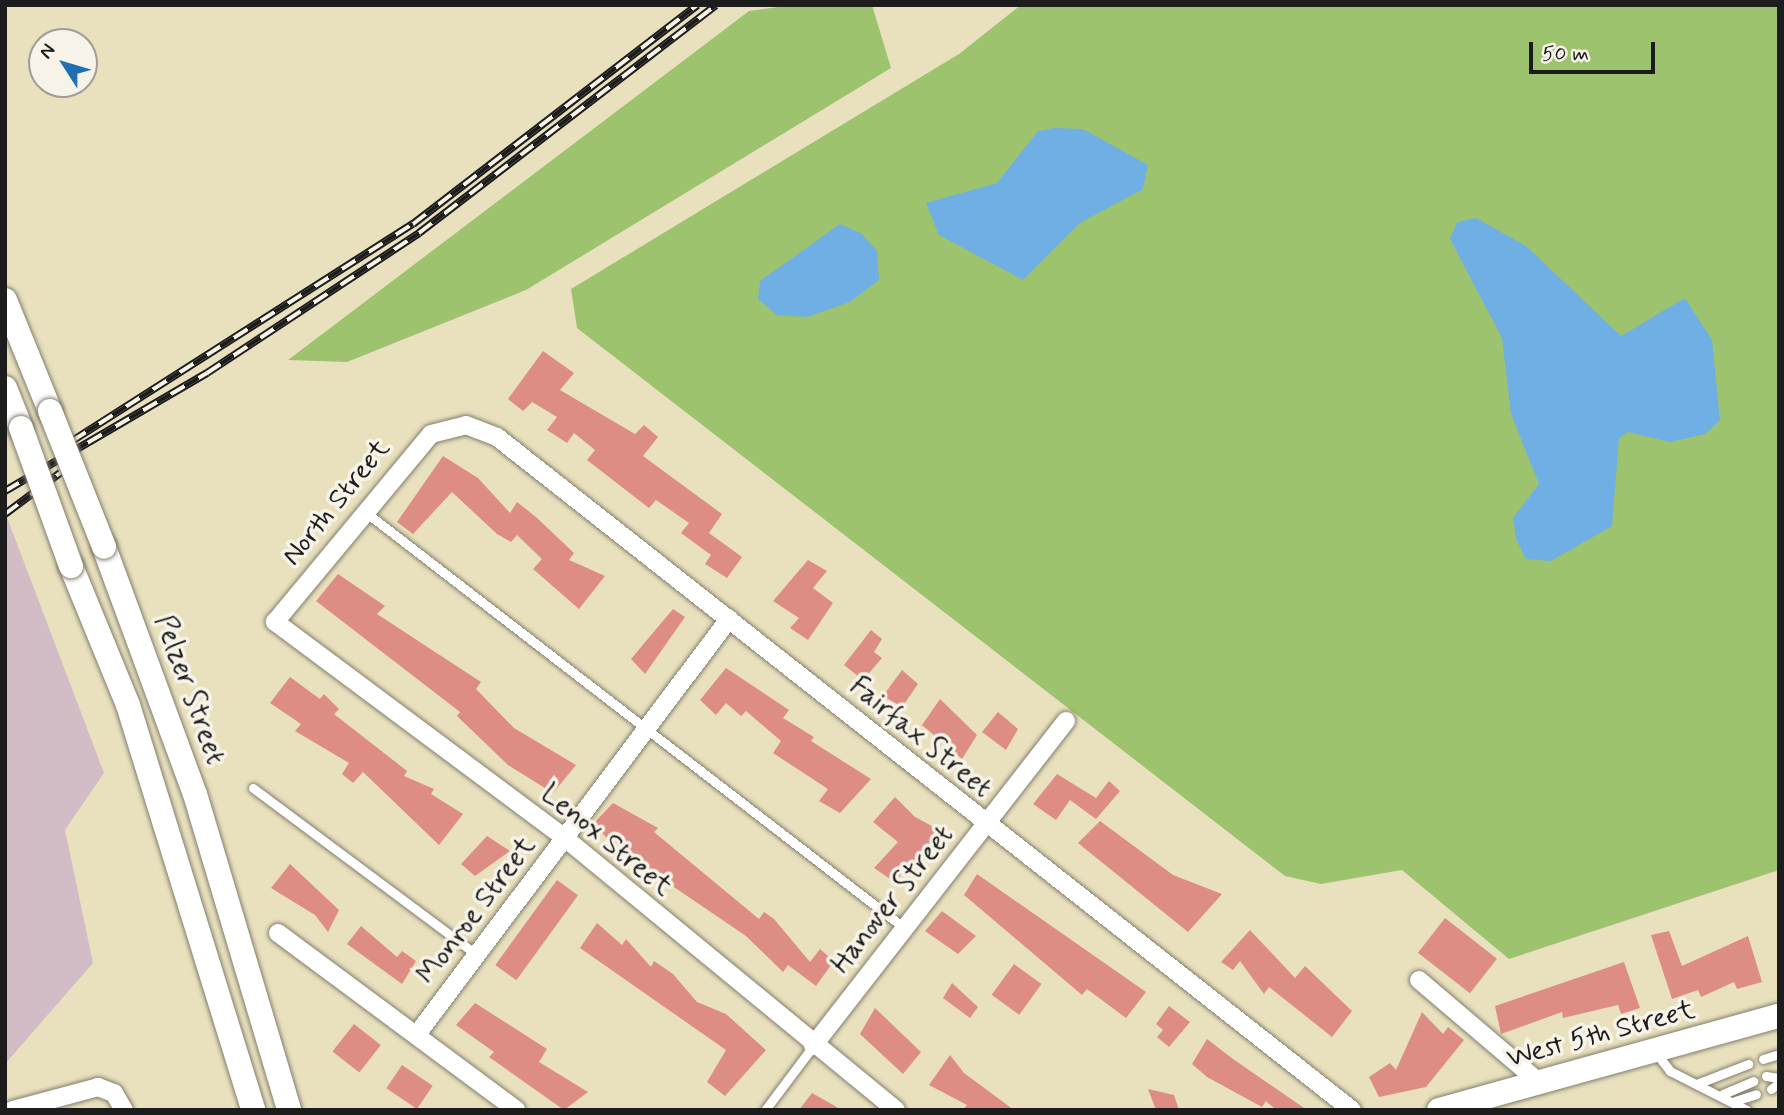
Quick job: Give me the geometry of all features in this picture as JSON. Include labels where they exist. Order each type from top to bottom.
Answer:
[{"type":"street","name":"Pelzer Street","points":[[5,300],[104,547],[195,794],[289,1110]]},
{"type":"street","points":[[5,388],[71,566],[128,705],[253,1110]]},
{"type":"street","name":"North Street","points":[[275,622],[416,447],[449,427]]},
{"type":"street","name":"Fairfax Street","points":[[449,427],[484,428],[497,437],[1352,1110]]},
{"type":"street","name":"Monroe Street","points":[[418,1033],[729,619]]},
{"type":"street","name":"Lenox Street","points":[[275,622],[565,838],[813,1046],[896,1110]]},
{"type":"street","name":"Hanover Street","points":[[813,1046],[1066,720]]},
{"type":"street","points":[[278,933],[418,1033],[516,1110]]},
{"type":"street","points":[[1419,980],[1539,1082]]},
{"type":"street","name":"West 5th Street","points":[[1439,1110],[1779,1016]]},
{"type":"street","points":[[13,1110],[98,1087],[108,1087],[124,1110]]},
{"type":"lane","points":[[363,511],[903,927]]},
{"type":"lane","points":[[253,788],[477,955]]},
{"type":"lane","points":[[765,1110],[813,1046]]},
{"type":"lane","points":[[1655,1052],[1670,1071],[1723,1094],[1747,1110]]},
{"type":"lane","points":[[1763,1059],[1779,1054]]},
{"type":"lane","points":[[1699,1083],[1748,1064]]},
{"type":"lane","points":[[1766,1076],[1776,1083]]},
{"type":"lane","points":[[1723,1094],[1752,1081]]},
{"type":"lane","points":[[1735,1101],[1756,1094]]},
{"type":"shaded area","points":[[5,512],[104,773],[65,830],[93,963],[5,1064]]},
{"type":"green space","points":[[792,5],[872,5],[891,68],[526,290],[347,362],[288,360],[749,11]]},
{"type":"green space","points":[[1021,5],[1779,5],[1779,870],[1509,959],[1402,870],[1321,884],[1285,876],[577,328],[571,289],[959,54]]},
{"type":"water","points":[[1054,128],[1083,129],[1148,165],[1143,189],[1080,223],[1023,280],[939,235],[926,203],[997,183],[1038,131]]},
{"type":"water","points":[[1476,218],[1526,246],[1621,336],[1685,298],[1712,340],[1720,420],[1705,434],[1670,442],[1628,432],[1619,438],[1612,526],[1551,561],[1526,559],[1516,539],[1513,518],[1539,484],[1511,414],[1502,338],[1450,239],[1457,222]]},
{"type":"water","points":[[840,224],[862,234],[877,251],[879,280],[850,302],[807,317],[777,315],[758,299],[760,281]]},
{"type":"building","points":[[543,351],[574,373],[560,390],[635,434],[644,425],[658,437],[643,456],[722,514],[709,533],[742,557],[727,578],[705,564],[711,555],[681,533],[689,523],[656,500],[649,508],[587,460],[595,450],[574,433],[567,443],[547,430],[557,417],[532,402],[523,411],[508,399]]},
{"type":"building","points":[[443,456],[478,478],[510,513],[517,502],[536,517],[574,553],[569,560],[605,576],[579,609],[533,569],[542,559],[517,535],[511,542],[497,534],[452,492],[413,534],[397,522]]},
{"type":"building","points":[[808,560],[827,571],[813,588],[833,603],[808,640],[790,628],[799,618],[773,601]]},
{"type":"building","points":[[338,574],[385,606],[377,614],[481,682],[476,689],[514,728],[576,765],[553,793],[508,765],[457,716],[460,712],[316,601]]},
{"type":"building","points":[[673,609],[685,617],[645,674],[631,659]]},
{"type":"building","points":[[871,630],[882,639],[874,652],[882,658],[863,680],[844,665]]},
{"type":"building","points":[[726,668],[789,710],[783,718],[814,737],[811,741],[871,779],[840,813],[819,801],[828,789],[773,753],[781,741],[746,711],[741,716],[726,703],[716,715],[700,700]]},
{"type":"building","points":[[902,670],[918,684],[902,707],[883,696]]},
{"type":"building","points":[[290,677],[320,699],[324,694],[339,709],[334,714],[407,771],[404,776],[434,789],[431,794],[463,814],[439,845],[363,772],[353,783],[342,774],[349,763],[295,731],[301,724],[270,703]]},
{"type":"building","points":[[940,699],[977,735],[962,759],[922,725]]},
{"type":"building","points":[[998,712],[1018,729],[1006,750],[982,732]]},
{"type":"building","points":[[1057,774],[1096,798],[1109,781],[1120,791],[1096,819],[1070,800],[1056,820],[1033,804]]},
{"type":"building","points":[[895,797],[915,817],[945,833],[918,869],[909,861],[896,883],[874,868],[898,842],[873,822]]},
{"type":"building","points":[[613,803],[658,828],[654,832],[759,919],[764,912],[774,919],[810,962],[820,949],[834,961],[816,986],[788,965],[783,972],[746,936],[618,849],[593,824]]},
{"type":"building","points":[[1100,821],[1173,875],[1222,894],[1188,932],[1078,843]]},
{"type":"building","points":[[487,836],[510,851],[475,876],[461,864]]},
{"type":"building","points":[[290,864],[339,910],[328,932],[315,915],[271,888]]},
{"type":"building","points":[[977,874],[1146,992],[1126,1018],[1087,989],[1082,995],[964,895]]},
{"type":"building","points":[[557,880],[578,895],[516,980],[495,965]]},
{"type":"building","points":[[942,911],[976,936],[958,954],[925,931]]},
{"type":"building","points":[[1445,918],[1497,959],[1470,993],[1418,953]]},
{"type":"building","points":[[597,923],[622,945],[626,939],[651,967],[654,961],[673,974],[697,1002],[726,1014],[766,1050],[725,1096],[707,1082],[726,1050],[580,948]]},
{"type":"building","points":[[361,926],[397,957],[402,951],[416,961],[402,984],[347,944]]},
{"type":"building","points":[[1250,930],[1295,978],[1305,966],[1352,1011],[1332,1037],[1269,987],[1264,994],[1240,961],[1233,970],[1221,962]]},
{"type":"building","points":[[1669,931],[1682,966],[1748,936],[1762,982],[1737,989],[1734,982],[1701,997],[1698,990],[1672,999],[1651,935]]},
{"type":"building","points":[[1624,962],[1640,1008],[1621,1014],[1618,1005],[1563,1018],[1562,1012],[1501,1034],[1495,1006]]},
{"type":"building","points":[[1014,964],[1042,984],[1019,1015],[992,995]]},
{"type":"building","points":[[952,983],[978,1007],[970,1018],[943,998]]},
{"type":"building","points":[[475,1003],[547,1049],[539,1062],[588,1092],[564,1110],[489,1057],[494,1052],[456,1025]]},
{"type":"building","points":[[1169,1006],[1190,1022],[1169,1047],[1157,1037],[1163,1030],[1156,1024]]},
{"type":"building","points":[[875,1008],[921,1052],[903,1074],[860,1034]]},
{"type":"building","points":[[1422,1012],[1443,1034],[1448,1027],[1464,1040],[1426,1087],[1379,1097],[1369,1077],[1390,1063],[1396,1070]]},
{"type":"building","points":[[354,1024],[381,1045],[359,1073],[332,1052]]},
{"type":"building","points":[[1207,1039],[1307,1110],[1276,1110],[1266,1101],[1262,1107],[1207,1077],[1192,1064]]},
{"type":"building","points":[[950,1055],[964,1073],[1014,1110],[963,1110],[967,1105],[929,1085]]},
{"type":"building","points":[[402,1065],[433,1086],[417,1109],[386,1088]]},
{"type":"building","points":[[1148,1089],[1174,1095],[1179,1110],[1156,1110]]},
{"type":"building","points":[[812,1093],[842,1110],[799,1110]]},
{"type":"railway","points":[[72,441],[413,224],[697,5]]},
{"type":"railway","points":[[5,491],[207,373],[419,233],[716,5]]},
{"type":"railway","points":[[5,514],[60,473]]}]
